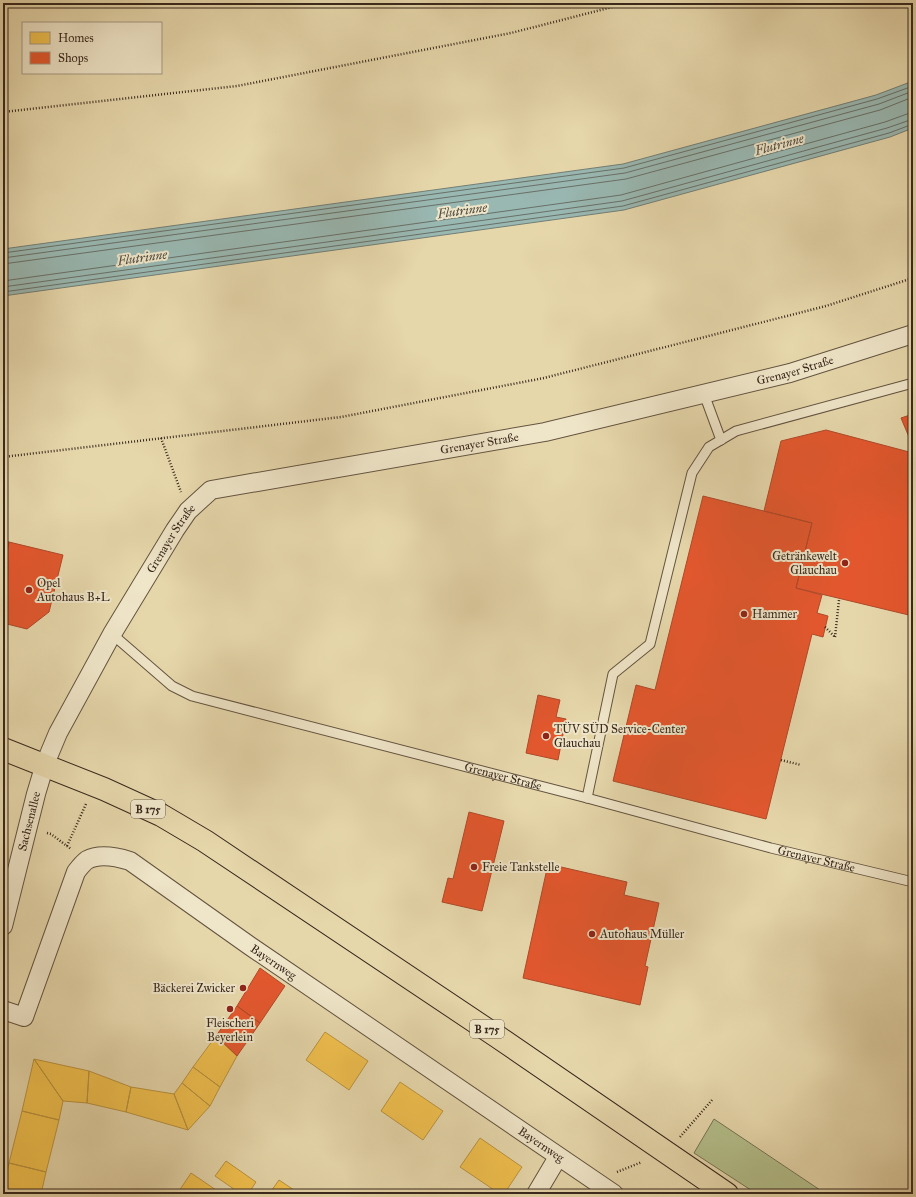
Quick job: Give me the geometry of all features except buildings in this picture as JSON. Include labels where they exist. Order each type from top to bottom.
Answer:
[{"type":"main road","name":"B 175","points":[[3,749],[45,764],[161,815],[205,841],[498,1037],[727,1194]]},
{"type":"street","name":"Grenayer Straße","points":[[45,764],[64,722],[112,634],[175,530],[188,510],[211,490],[545,432],[790,373],[913,334]]},
{"type":"street","name":"Sachsenallee","points":[[3,926],[34,801],[45,764]]},
{"type":"street","name":"Bayernweg","points":[[3,1010],[24,1017],[76,872],[86,860],[100,856],[116,856],[130,861],[250,946],[614,1194]]},
{"type":"street","points":[[536,1194],[558,1157]]},
{"type":"lane","points":[[587,798],[613,674],[650,644],[692,473],[709,447],[736,431],[913,383]]},
{"type":"lane","points":[[704,394],[721,440]]},
{"type":"lane","name":"Grenayer Straße","points":[[112,634],[172,686],[192,696],[587,798],[771,848],[913,882]]},
{"type":"path","points":[[3,112],[237,86],[511,33],[628,3]]},
{"type":"path","points":[[3,457],[341,417],[544,378],[826,306],[913,278]]},
{"type":"path","points":[[161,438],[188,510]]},
{"type":"path","points":[[826,627],[835,637],[839,600]]},
{"type":"path","points":[[781,760],[801,765]]},
{"type":"path","points":[[68,846],[95,785]]},
{"type":"green space","points":[[714,1119],[826,1194],[757,1194],[694,1153]]},
{"type":"water","name":"Flutrinne","points":[[913,81],[913,128],[890,137],[624,210],[3,296],[3,249],[623,164],[876,95]]},
{"type":"place","name":"Getränkewelt Glauchau","points":[[845,563]]},
{"type":"place","name":"Opel Autohaus B+L","points":[[29,590]]},
{"type":"place","name":"Hammer","points":[[744,614]]},
{"type":"place","name":"TÜV SÜD Service-Center Glauchau","points":[[546,736]]},
{"type":"place","name":"Freie Tankstelle","points":[[474,867]]},
{"type":"place","name":"Autohaus Müller","points":[[592,934]]},
{"type":"place","name":"Bäckerei Zwicker","points":[[243,988]]},
{"type":"place","name":"Fleischeri Beyerlein","points":[[230,1009]]}]
